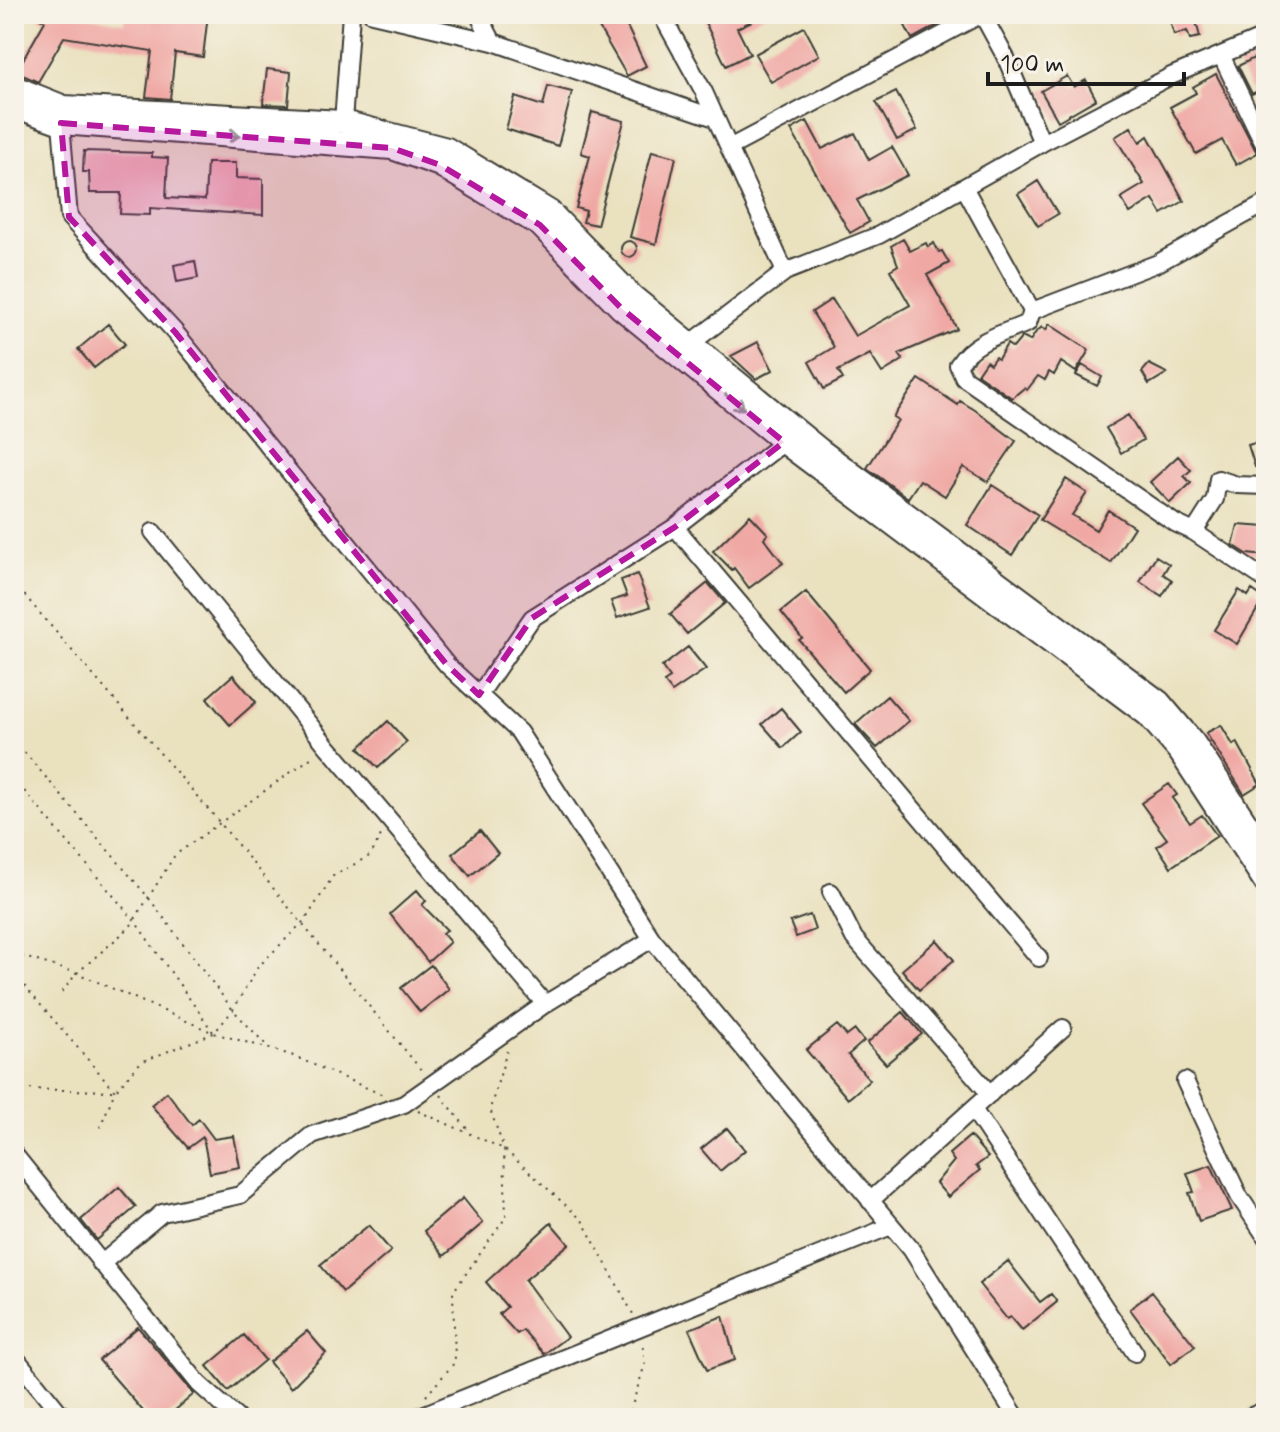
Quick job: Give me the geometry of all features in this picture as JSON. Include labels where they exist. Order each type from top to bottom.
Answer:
[{"type":"street","points":[[343,122],[351,14]]},
{"type":"street","points":[[372,14],[493,42],[715,118]]},
{"type":"street","points":[[478,14],[493,42]]},
{"type":"street","points":[[661,14],[715,118],[785,272]]},
{"type":"street","points":[[729,148],[982,14],[1006,58],[1042,143]]},
{"type":"street","points":[[690,344],[785,272],[879,235],[1042,143],[1171,76],[1266,36]]},
{"type":"street","points":[[1221,55],[1266,148]]},
{"type":"street","points":[[14,87],[64,107],[343,122],[447,149],[550,212],[632,296],[820,450],[1159,702],[1193,742],[1266,853]]},
{"type":"street","points":[[14,106],[61,123],[392,148],[440,165],[540,225],[621,308],[784,442],[1148,715],[1180,752],[1266,883]]},
{"type":"street","points":[[61,123],[69,217],[175,332],[447,665],[519,732],[574,813],[652,939],[891,1226],[936,1287],[1017,1418]]},
{"type":"street","points":[[964,187],[1032,311],[1028,323],[984,341],[964,356],[958,365],[964,378],[1175,523],[1194,532],[1266,580]]},
{"type":"street","points":[[1032,311],[1158,263],[1266,203]]},
{"type":"street","points":[[479,695],[532,618],[675,527],[784,442]]},
{"type":"street","points":[[1194,532],[1215,499],[1218,479],[1237,485],[1266,486]]},
{"type":"street","points":[[675,527],[1039,958]]},
{"type":"street","points":[[153,532],[327,746],[545,1004]]},
{"type":"street","points":[[831,892],[854,938],[990,1094]]},
{"type":"street","points":[[101,1264],[162,1213],[240,1195],[312,1135],[404,1104],[545,1004],[652,939]]},
{"type":"street","points":[[870,1201],[1063,1028]]},
{"type":"street","points":[[1185,1081],[1239,1196],[1266,1237]]},
{"type":"street","points":[[973,1109],[1135,1353]]},
{"type":"street","points":[[14,1154],[199,1384],[237,1418]]},
{"type":"street","points":[[415,1418],[891,1226]]},
{"type":"street","points":[[14,1356],[64,1418]]},
{"type":"street","points":[[1247,1418],[1266,1410]]},
{"type":"path","points":[[14,583],[220,823],[472,1135]]},
{"type":"path","points":[[14,740],[148,897],[233,1010],[269,1049]]},
{"type":"path","points":[[62,992],[77,973],[134,920],[175,855],[327,746]]},
{"type":"path","points":[[14,779],[134,920],[214,1033]]},
{"type":"path","points":[[98,1132],[115,1091],[141,1062],[214,1033],[233,1010],[258,967],[301,925],[333,876],[371,855],[389,820]]},
{"type":"path","points":[[14,954],[77,973],[214,1033],[269,1049],[504,1149],[582,1220],[639,1326],[645,1364],[628,1418]]},
{"type":"path","points":[[14,974],[115,1091]]},
{"type":"path","points":[[426,1396],[455,1362],[453,1292],[506,1217],[504,1149],[490,1109],[515,1026]]},
{"type":"path","points":[[14,1089],[115,1091]]},
{"type":"highlighted area","points":[[61,123],[392,148],[440,165],[540,225],[621,308],[784,442],[675,527],[532,618],[479,695],[447,665],[175,332],[69,217]]},
{"type":"building","points":[[33,14],[74,14],[124,23],[125,17],[153,21],[153,14],[208,14],[203,57],[175,53],[170,99],[146,97],[152,51],[64,37],[38,82],[16,72],[45,21]]},
{"type":"building","points":[[591,14],[621,14],[646,66],[627,76]]},
{"type":"building","points":[[701,14],[767,14],[737,28],[750,54],[726,66]]},
{"type":"building","points":[[908,14],[958,14],[912,39],[901,18]]},
{"type":"building","points":[[1168,14],[1194,14],[1200,37],[1190,39],[1187,31],[1174,35]]},
{"type":"building","points":[[804,27],[819,55],[771,82],[755,54]]},
{"type":"building","points":[[1262,54],[1266,62],[1266,87],[1252,94],[1238,66]]},
{"type":"building","points":[[267,69],[291,72],[288,105],[263,104]]},
{"type":"building","points":[[1216,74],[1257,153],[1236,165],[1222,140],[1196,154],[1170,107],[1196,93],[1193,87]]},
{"type":"building","points":[[1067,76],[1074,87],[1086,80],[1096,99],[1058,121],[1041,91]]},
{"type":"building","points":[[548,86],[572,92],[558,146],[506,129],[515,97],[543,106]]},
{"type":"building","points":[[896,92],[917,130],[897,140],[876,102]]},
{"type":"building","points":[[592,112],[624,121],[597,225],[583,222],[586,211],[576,208],[590,156],[581,153]]},
{"type":"building","points":[[807,121],[822,149],[855,133],[869,160],[892,147],[908,175],[857,200],[869,222],[850,233],[791,130]]},
{"type":"building","points":[[1131,127],[1140,142],[1148,136],[1184,201],[1162,214],[1153,199],[1130,213],[1121,198],[1144,184],[1115,137]]},
{"type":"building","points":[[84,151],[152,153],[152,157],[168,158],[166,198],[205,200],[207,163],[236,163],[236,178],[263,179],[263,215],[150,208],[150,215],[120,214],[121,193],[90,193],[89,172],[83,172]]},
{"type":"building","points":[[652,151],[676,157],[656,244],[630,237]]},
{"type":"building","points":[[1038,181],[1058,214],[1038,226],[1018,194]]},
{"type":"building","points":[[903,239],[910,251],[926,243],[928,247],[934,243],[939,252],[942,251],[949,263],[927,275],[957,329],[899,354],[903,360],[882,373],[870,354],[838,371],[843,379],[824,389],[809,362],[834,347],[812,312],[832,299],[855,336],[910,305],[890,270],[898,265],[891,246]]},
{"type":"building","points":[[626,241],[632,241],[637,249],[635,255],[626,257],[621,252],[621,246]]},
{"type":"building","points":[[195,261],[198,278],[177,282],[174,265]]},
{"type":"building","points":[[108,324],[125,344],[94,368],[78,349]]},
{"type":"building","points":[[1049,324],[1089,350],[1076,372],[1061,362],[1054,375],[1049,372],[1045,380],[1038,376],[1027,390],[1024,388],[1012,398],[977,374],[986,361],[990,364],[995,357],[998,359],[1007,344],[1013,348],[1022,337],[1030,341],[1036,332],[1042,327],[1046,330]]},
{"type":"building","points":[[758,342],[773,370],[756,379],[731,356]]},
{"type":"building","points":[[1149,364],[1167,373],[1149,384],[1142,372]]},
{"type":"building","points":[[1082,365],[1102,377],[1097,386],[1076,375]]},
{"type":"building","points":[[919,379],[958,405],[960,401],[975,410],[1016,441],[988,482],[963,467],[945,496],[920,480],[908,498],[867,468],[898,420],[893,417]]},
{"type":"building","points":[[1128,415],[1143,440],[1121,453],[1106,428]]},
{"type":"building","points":[[1266,440],[1266,464],[1255,467],[1248,445]]},
{"type":"building","points":[[1178,456],[1191,470],[1184,476],[1191,483],[1170,503],[1150,482]]},
{"type":"building","points":[[1066,479],[1087,493],[1072,515],[1096,530],[1108,510],[1134,527],[1111,563],[1040,520]]},
{"type":"building","points":[[992,485],[1038,515],[1012,555],[967,525]]},
{"type":"building","points":[[750,515],[768,534],[764,538],[783,563],[749,588],[734,568],[732,570],[713,551]]},
{"type":"building","points":[[1238,525],[1266,527],[1266,556],[1247,554],[1233,545]]},
{"type":"building","points":[[1156,556],[1169,564],[1163,574],[1172,580],[1162,596],[1140,582]]},
{"type":"building","points":[[637,574],[650,607],[617,618],[611,601],[627,596],[621,580]]},
{"type":"building","points":[[708,583],[725,603],[687,634],[670,614]]},
{"type":"building","points":[[1239,590],[1248,596],[1252,590],[1264,598],[1237,644],[1214,630]]},
{"type":"building","points":[[806,592],[870,669],[844,692],[799,640],[802,638],[781,612]]},
{"type":"building","points":[[688,647],[706,669],[672,692],[664,682],[670,678],[662,667]]},
{"type":"building","points":[[233,675],[256,702],[230,725],[207,698]]},
{"type":"building","points":[[887,696],[909,721],[877,748],[855,724]]},
{"type":"building","points":[[781,708],[801,732],[783,748],[762,724]]},
{"type":"building","points":[[388,721],[407,742],[378,768],[359,748]]},
{"type":"building","points":[[1221,725],[1233,745],[1237,742],[1260,784],[1244,794],[1206,733]]},
{"type":"building","points":[[1169,784],[1177,795],[1172,798],[1190,823],[1202,815],[1217,836],[1171,867],[1157,846],[1167,839],[1141,803]]},
{"type":"building","points":[[480,831],[498,853],[470,876],[452,854]]},
{"type":"building","points":[[417,890],[426,901],[422,905],[447,930],[442,933],[450,942],[428,962],[390,914]]},
{"type":"building","points":[[810,915],[815,930],[796,937],[790,922]]},
{"type":"building","points":[[937,940],[954,960],[919,990],[902,970]]},
{"type":"building","points":[[431,965],[449,989],[420,1012],[401,988]]},
{"type":"building","points":[[903,1012],[922,1034],[886,1064],[867,1043]]},
{"type":"building","points":[[837,1025],[847,1036],[855,1030],[864,1041],[848,1055],[870,1080],[848,1099],[806,1050]]},
{"type":"building","points":[[167,1092],[192,1125],[199,1119],[214,1139],[234,1136],[240,1167],[210,1173],[203,1137],[188,1148],[151,1105]]},
{"type":"building","points":[[727,1128],[745,1150],[720,1171],[701,1149]]},
{"type":"building","points":[[970,1136],[988,1157],[976,1166],[980,1170],[948,1197],[936,1183],[954,1161],[949,1154]]},
{"type":"building","points":[[1211,1165],[1232,1210],[1199,1221],[1189,1193],[1194,1192],[1187,1173]]},
{"type":"building","points":[[119,1187],[136,1207],[97,1240],[81,1220]]},
{"type":"building","points":[[463,1198],[483,1223],[444,1256],[424,1231]]},
{"type":"building","points":[[551,1223],[569,1244],[525,1280],[567,1337],[544,1354],[523,1330],[517,1334],[499,1314],[507,1307],[486,1282]]},
{"type":"building","points":[[369,1225],[391,1251],[343,1292],[320,1265]]},
{"type":"building","points":[[1008,1261],[1040,1302],[1051,1294],[1057,1302],[1022,1330],[1011,1317],[1007,1319],[979,1284]]},
{"type":"building","points":[[1152,1292],[1195,1346],[1171,1364],[1130,1309]]},
{"type":"building","points":[[723,1316],[735,1360],[707,1370],[689,1329]]},
{"type":"building","points":[[138,1327],[194,1394],[166,1418],[149,1418],[99,1360]]},
{"type":"building","points":[[307,1331],[326,1353],[291,1388],[269,1362]]},
{"type":"building","points":[[244,1335],[265,1360],[228,1391],[207,1366]]}]
